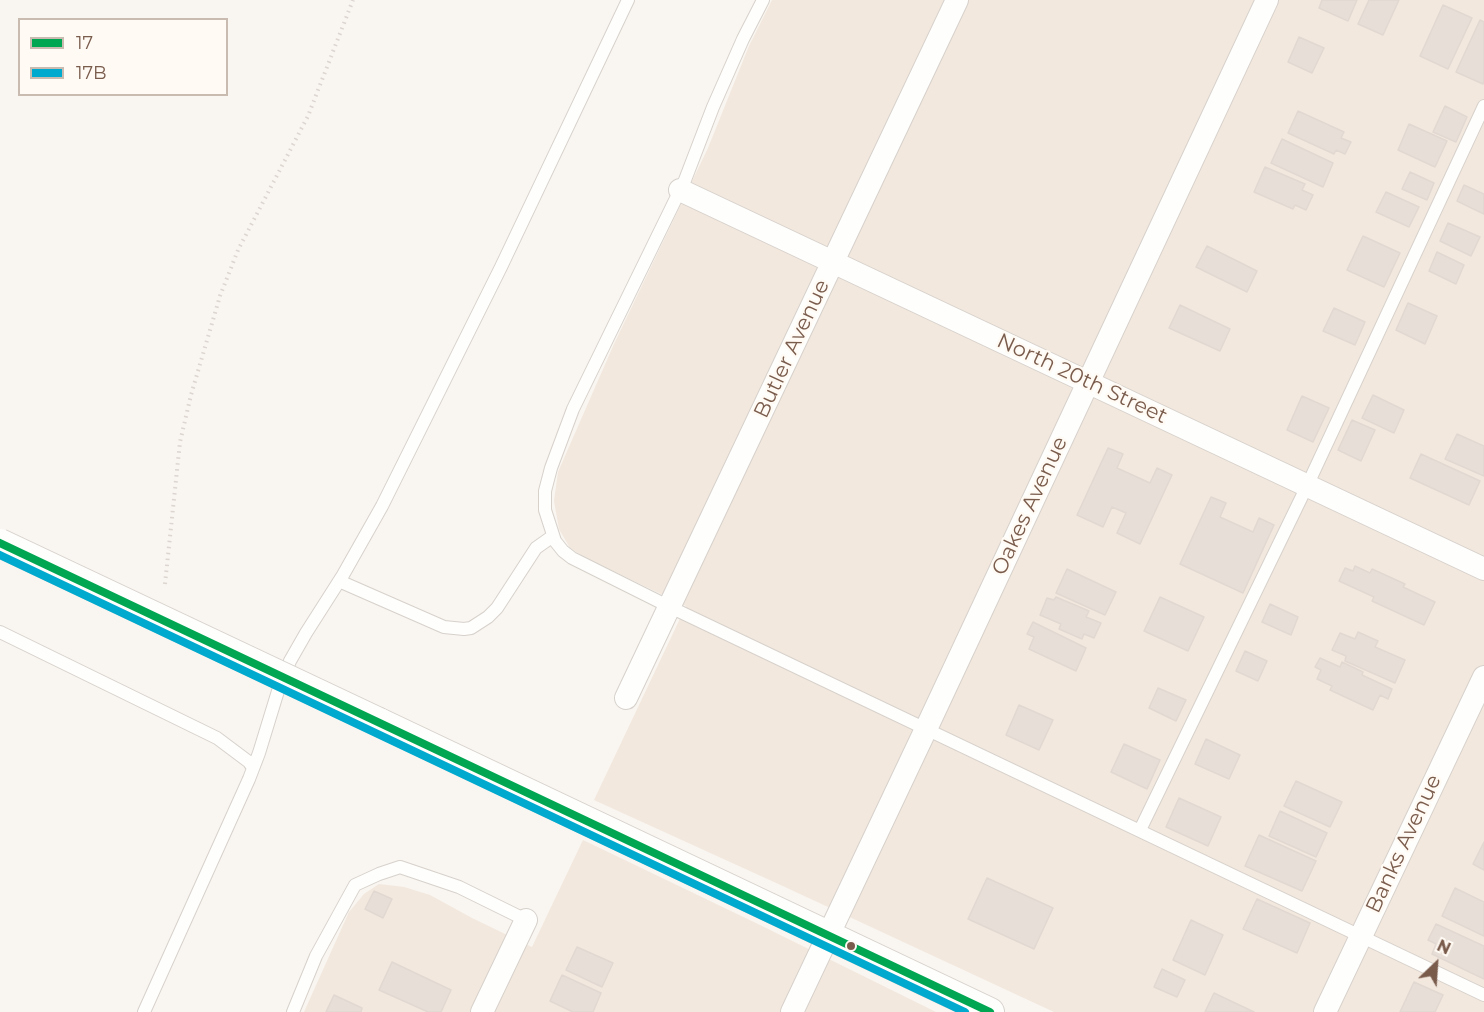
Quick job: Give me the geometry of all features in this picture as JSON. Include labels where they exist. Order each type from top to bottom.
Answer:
[{"type":"street","name":"Butler Avenue","points":[[626,698],[957,0]]},
{"type":"street","name":"Oakes Avenue","points":[[792,1012],[927,729],[1267,0]]},
{"type":"street","name":"North 20th Street","points":[[680,190],[1484,569]]},
{"type":"street","points":[[0,543],[990,1012]]},
{"type":"street","name":"Banks Avenue","points":[[1325,1012],[1484,677]]},
{"type":"street","points":[[482,1012],[526,920]]},
{"type":"lane","points":[[144,1012],[253,768],[290,661],[382,506],[501,267],[628,0]]},
{"type":"lane","points":[[763,0],[713,107],[680,190],[573,409],[545,491],[545,510],[553,536],[572,558],[670,607],[1484,995]]},
{"type":"lane","points":[[1140,830],[1307,486],[1484,106]]},
{"type":"lane","points":[[339,581],[444,627],[471,628],[488,617],[536,548],[553,536]]},
{"type":"lane","points":[[0,632],[217,738],[249,762],[253,768]]},
{"type":"lane","points":[[293,1012],[316,956],[355,885],[379,874],[400,867],[459,887],[526,920]]},
{"type":"path","points":[[165,584],[180,442],[191,395],[220,297],[238,250],[308,116],[353,0]]},
{"type":"shaded area","points":[[772,0],[1484,0],[1484,1012],[1054,1012],[594,800],[686,606],[570,548],[559,529],[554,501],[558,472],[614,344],[708,148],[749,46]]},
{"type":"shaded area","points":[[583,840],[936,1012],[304,1012],[349,912],[364,894],[379,884],[404,887],[430,895],[532,947]]},
{"type":"building","points":[[1322,0],[1357,0],[1348,21],[1319,8]]},
{"type":"building","points":[[1369,0],[1399,0],[1383,35],[1358,24]]},
{"type":"building","points":[[1443,5],[1472,18],[1448,69],[1420,56]]},
{"type":"building","points":[[1480,20],[1484,22],[1483,84],[1456,72]]},
{"type":"building","points":[[1299,37],[1324,48],[1312,73],[1288,62]]},
{"type":"building","points":[[1445,106],[1467,117],[1456,142],[1433,132]]},
{"type":"building","points":[[1298,111],[1344,132],[1341,138],[1351,142],[1345,154],[1336,150],[1334,154],[1288,133]]},
{"type":"building","points":[[1409,124],[1447,141],[1435,167],[1398,150]]},
{"type":"building","points":[[1282,139],[1333,163],[1323,187],[1271,163]]},
{"type":"building","points":[[1265,167],[1305,184],[1302,190],[1313,195],[1306,210],[1295,205],[1293,209],[1254,192]]},
{"type":"building","points":[[1410,172],[1434,183],[1427,200],[1402,189]]},
{"type":"building","points":[[1464,185],[1484,194],[1484,214],[1457,201]]},
{"type":"building","points":[[1386,192],[1419,207],[1409,227],[1376,212]]},
{"type":"building","points":[[1448,223],[1480,237],[1471,256],[1440,241]]},
{"type":"building","points":[[1363,236],[1400,253],[1384,287],[1347,270]]},
{"type":"building","points":[[1207,246],[1257,271],[1247,292],[1196,267]]},
{"type":"building","points":[[1437,252],[1464,265],[1456,284],[1429,271]]},
{"type":"building","points":[[1408,303],[1437,316],[1425,344],[1396,330]]},
{"type":"building","points":[[1180,305],[1230,329],[1220,351],[1169,328]]},
{"type":"building","points":[[1334,308],[1365,322],[1355,345],[1323,331]]},
{"type":"building","points":[[1373,395],[1404,410],[1394,433],[1362,418]]},
{"type":"building","points":[[1302,396],[1329,408],[1313,442],[1287,430]]},
{"type":"building","points":[[1352,420],[1375,430],[1361,461],[1338,450]]},
{"type":"building","points":[[1457,434],[1484,446],[1484,476],[1445,459]]},
{"type":"building","points":[[1108,448],[1123,454],[1117,468],[1150,483],[1157,468],[1172,475],[1140,544],[1117,533],[1126,513],[1112,507],[1103,527],[1077,515]]},
{"type":"building","points":[[1421,454],[1480,481],[1469,505],[1410,478]]},
{"type":"building","points":[[1211,497],[1226,503],[1220,517],[1253,532],[1259,518],[1274,525],[1243,593],[1180,564]]},
{"type":"building","points":[[1355,566],[1370,573],[1372,569],[1405,584],[1403,587],[1435,602],[1424,625],[1372,601],[1374,597],[1339,581],[1345,568],[1353,571]]},
{"type":"building","points":[[1067,569],[1116,592],[1105,615],[1056,593]]},
{"type":"building","points":[[1056,597],[1089,611],[1086,617],[1101,623],[1094,638],[1084,634],[1082,639],[1059,629],[1061,624],[1040,615],[1047,598],[1054,600]]},
{"type":"building","points":[[1160,597],[1204,617],[1188,651],[1144,631]]},
{"type":"building","points":[[1270,604],[1298,617],[1291,635],[1262,622]]},
{"type":"building","points":[[1033,622],[1086,648],[1076,671],[1029,649],[1034,637],[1027,634]]},
{"type":"building","points":[[1358,632],[1378,641],[1375,647],[1405,660],[1395,683],[1345,661],[1346,656],[1332,650],[1340,633],[1355,639]]},
{"type":"building","points":[[1245,651],[1267,661],[1258,681],[1236,671]]},
{"type":"building","points":[[1320,658],[1340,667],[1342,662],[1363,672],[1362,675],[1392,689],[1388,699],[1380,695],[1373,710],[1330,690],[1332,686],[1317,679],[1321,670],[1315,667]]},
{"type":"building","points":[[1158,688],[1186,700],[1176,721],[1149,708]]},
{"type":"building","points":[[1019,705],[1053,720],[1039,750],[1006,735]]},
{"type":"building","points":[[1206,739],[1240,755],[1229,779],[1195,764]]},
{"type":"building","points":[[1124,744],[1160,760],[1147,789],[1111,772]]},
{"type":"building","points":[[1296,781],[1342,802],[1330,827],[1284,806]]},
{"type":"building","points":[[1179,798],[1221,817],[1208,846],[1166,827]]},
{"type":"building","points":[[1280,811],[1327,833],[1316,857],[1269,836]]},
{"type":"building","points":[[1259,835],[1316,861],[1302,891],[1245,866]]},
{"type":"building","points":[[1484,842],[1484,870],[1473,864]]},
{"type":"building","points":[[987,878],[1053,908],[1034,949],[968,919]]},
{"type":"building","points":[[1455,888],[1484,902],[1484,936],[1442,916]]},
{"type":"building","points":[[374,891],[392,899],[383,918],[365,909]]},
{"type":"building","points":[[1257,899],[1310,923],[1297,953],[1243,929]]},
{"type":"building","points":[[1191,920],[1223,935],[1205,975],[1173,960]]},
{"type":"building","points":[[1436,924],[1484,946],[1484,979],[1432,954],[1436,944],[1428,940]]},
{"type":"building","points":[[577,947],[613,963],[602,987],[566,970]]},
{"type":"building","points":[[392,962],[451,990],[441,1012],[428,1012],[379,990]]},
{"type":"building","points":[[1162,969],[1185,980],[1177,997],[1154,987]]},
{"type":"building","points":[[562,975],[601,993],[593,1012],[573,1012],[550,1001]]},
{"type":"building","points":[[1414,982],[1443,995],[1435,1012],[1400,1012]]},
{"type":"building","points":[[1214,993],[1254,1012],[1205,1012]]},
{"type":"building","points":[[334,995],[362,1008],[361,1012],[326,1012]]},
{"type":"transit line","name":"17","points":[[0,543],[990,1012]]},
{"type":"transit line","name":"17B","points":[[0,555],[965,1012]]}]
